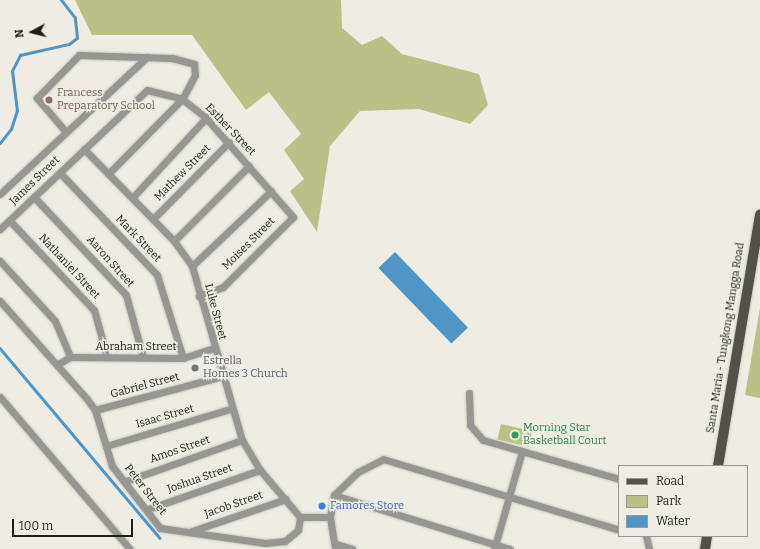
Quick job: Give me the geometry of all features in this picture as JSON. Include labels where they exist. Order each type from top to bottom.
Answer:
[{"type":"main road","name":"Santa Maria - Tungkong Mangga Road","points":[[718,465],[760,214]]},
{"type":"main road","points":[[705,549],[707,537]]},
{"type":"street","points":[[66,132],[37,98],[78,55],[186,60],[194,64],[195,75],[182,99],[108,174]]},
{"type":"street","points":[[0,194],[147,57]]},
{"type":"street","name":"Esther Street","points":[[84,149],[147,90],[182,99],[206,118],[229,142],[293,216]]},
{"type":"street","points":[[133,197],[206,118]]},
{"type":"street","name":"Mathew Street","points":[[153,219],[229,142]]},
{"type":"street","name":"James Street","points":[[0,229],[84,149]]},
{"type":"street","name":"Luke Street","points":[[84,149],[133,197],[174,241],[192,266],[199,296],[223,376],[230,409],[242,440],[260,470],[300,517]]},
{"type":"street","points":[[174,241],[249,166]]},
{"type":"street","name":"Mark Street","points":[[60,173],[157,275],[183,358]]},
{"type":"street","points":[[192,266],[271,191]]},
{"type":"street","name":"Aaron Street","points":[[34,197],[126,295],[143,357]]},
{"type":"street","name":"Moises Street","points":[[199,296],[223,287],[293,216]]},
{"type":"street","name":"Nathaniel Street","points":[[10,221],[94,310],[106,357]]},
{"type":"street","points":[[0,261],[55,321],[70,358]]},
{"type":"street","name":"Peter Street","points":[[0,301],[58,364],[95,410],[112,466],[148,509],[160,528],[265,543],[285,541],[298,530],[300,517]]},
{"type":"street","name":"Abraham Street","points":[[58,364],[70,358],[183,358],[214,348]]},
{"type":"street","name":"Gabriel Street","points":[[95,410],[223,376]]},
{"type":"street","points":[[469,393],[470,425],[483,440],[618,480]]},
{"type":"street","points":[[0,397],[130,549]]},
{"type":"street","name":"Isaac Street","points":[[106,446],[230,409]]},
{"type":"street","name":"Amos Street","points":[[126,481],[242,440]]},
{"type":"street","points":[[494,547],[522,451]]},
{"type":"street","points":[[352,549],[336,547],[330,517],[334,495],[358,472],[382,460],[618,530]]},
{"type":"street","name":"Joshua Street","points":[[148,509],[260,470]]},
{"type":"street","points":[[334,495],[494,547],[510,549]]},
{"type":"street","name":"Jacob Street","points":[[190,532],[286,499]]},
{"type":"street","points":[[300,517],[330,517]]},
{"type":"street","points":[[644,537],[649,549]]},
{"type":"green space","points":[[75,0],[341,0],[342,28],[362,45],[382,36],[402,54],[479,74],[488,105],[470,124],[419,109],[360,111],[330,146],[317,232],[290,191],[304,179],[284,150],[301,134],[269,92],[246,110],[192,35],[92,35]]},
{"type":"green space","points":[[760,308],[760,398],[745,395]]},
{"type":"green space","name":"Morning Star Basketball Court","points":[[501,424],[532,431],[529,447],[497,440]]},
{"type":"water","points":[[395,252],[468,328],[451,344],[378,268]]},
{"type":"waterway","points":[[0,143],[11,129],[17,111],[12,71],[20,55],[69,44],[77,38],[75,18],[61,0]]},
{"type":"waterway","points":[[0,348],[160,538]]},
{"type":"place","name":"Francess Preparatory School","points":[[49,100]]},
{"type":"place","name":"Estrella Homes 3 Church","points":[[195,368]]},
{"type":"place","name":"Morning Star Basketball Court","points":[[515,435]]},
{"type":"place","name":"Famores Store","points":[[322,506]]}]
